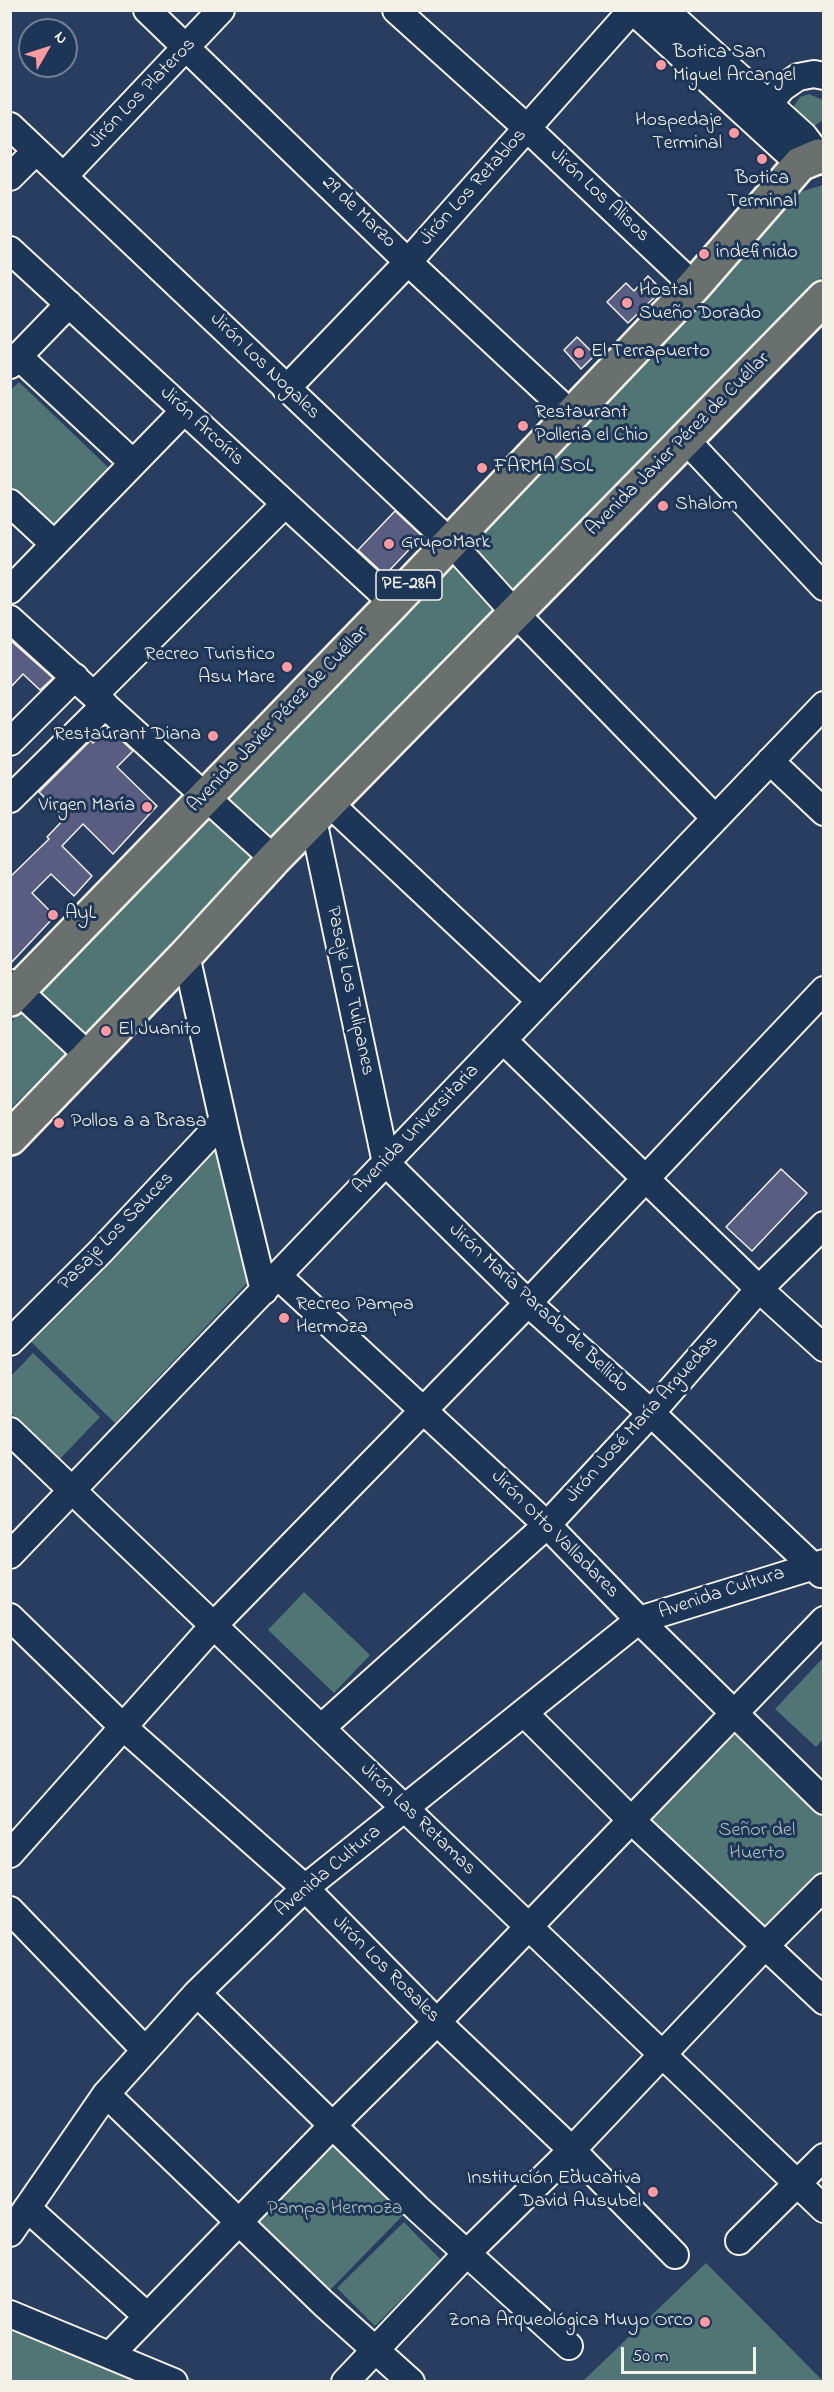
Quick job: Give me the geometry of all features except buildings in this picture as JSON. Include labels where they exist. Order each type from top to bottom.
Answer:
[{"type":"highway","name":"Avenida Javier Pérez de Cuéllar","points":[[13,991],[393,603],[694,286],[812,153]]},
{"type":"highway","name":"Avenida Javier Pérez de Cuéllar","points":[[10,1138],[186,955],[274,859],[824,298]]},
{"type":"street","name":"29 de Marzo","points":[[147,10],[408,262],[571,414]]},
{"type":"street","name":"Jirón Los Plateros","points":[[64,176],[221,10]]},
{"type":"street","name":"Jirón Los Alisos","points":[[396,10],[527,128],[694,286]]},
{"type":"street","points":[[665,10],[768,105],[812,153]]},
{"type":"street","name":"Jirón Los Retablos","points":[[286,389],[408,262],[632,11]]},
{"type":"street","points":[[632,11],[812,153]]},
{"type":"street","points":[[768,105],[782,88],[798,77],[814,74],[824,76]]},
{"type":"street","name":"Jirón Los Nogales","points":[[10,126],[450,542],[514,612],[715,818]]},
{"type":"street","points":[[10,177],[36,151]]},
{"type":"street","name":"Jirón Arcoíris","points":[[10,250],[393,603]]},
{"type":"street","points":[[69,304],[15,361],[133,463]]},
{"type":"street","points":[[10,590],[183,411]]},
{"type":"street","points":[[685,439],[824,587]]},
{"type":"street","points":[[10,503],[54,544]]},
{"type":"street","points":[[10,800],[100,700],[285,504]]},
{"type":"street","points":[[10,619],[274,859]]},
{"type":"street","points":[[10,742],[75,677]]},
{"type":"street","name":"Avenida Universitaria","points":[[10,1555],[824,705]]},
{"type":"street","points":[[770,761],[824,812]]},
{"type":"street","points":[[321,811],[540,1002]]},
{"type":"street","name":"Pasaje Los Tulipanes","points":[[321,811],[386,1163]]},
{"type":"street","points":[[186,955],[223,1121],[271,1283]]},
{"type":"street","points":[[10,1854],[214,1625],[423,1408],[528,1303],[824,990]]},
{"type":"street","points":[[13,991],[89,1056]]},
{"type":"street","points":[[503,1040],[759,1289],[824,1348]]},
{"type":"street","name":"Pasaje Los Sauces","points":[[10,1342],[100,1252],[223,1121]]},
{"type":"street","name":"Jirón María Parado de Bellido","points":[[386,1163],[528,1303],[820,1568]]},
{"type":"street","name":"Jirón José María Arguedas","points":[[321,1728],[547,1526],[651,1413],[759,1289],[824,1225]]},
{"type":"street","name":"Jirón Otto Valladares","points":[[271,1283],[423,1408],[547,1526],[639,1620],[824,1801]]},
{"type":"street","name":"Jirón Las Retamas","points":[[10,1431],[824,2209]]},
{"type":"street","name":"Avenida Cultura","points":[[10,2233],[106,2094],[197,1993],[305,1888],[639,1620],[820,1568]]},
{"type":"street","name":"Jirón Los Rosales","points":[[10,1617],[122,1726],[305,1888],[437,2022],[572,2151],[675,2255]]},
{"type":"street","points":[[110,2355],[332,2126],[437,2022],[824,1620]]},
{"type":"street","points":[[524,1713],[632,1820],[824,2001]]},
{"type":"street","points":[[345,2382],[467,2253],[572,2151],[765,1946],[824,1887]]},
{"type":"street","points":[[10,1910],[145,2050]]},
{"type":"street","points":[[197,1993],[417,2208],[569,2346]]},
{"type":"street","points":[[106,2094],[323,2303],[411,2382]]},
{"type":"street","points":[[739,2241],[824,2157]]},
{"type":"street","points":[[27,2208],[147,2316]]},
{"type":"street","points":[[10,2314],[174,2382]]},
{"type":"green space","points":[[809,94],[823,100],[823,120],[813,127],[793,112],[800,97]]},
{"type":"green space","points":[[823,185],[823,276],[469,635],[266,852],[11,1108],[11,1022],[457,549],[800,192]]},
{"type":"green space","points":[[19,382],[112,471],[53,533],[11,493],[10,391]]},
{"type":"green space","points":[[220,1139],[252,1278],[115,1423],[27,1338]]},
{"type":"green space","points":[[33,1353],[100,1417],[59,1460],[11,1413],[11,1376]]},
{"type":"green space","points":[[304,1592],[370,1655],[334,1693],[268,1630]]},
{"type":"green space","points":[[823,1658],[823,1739],[816,1747],[775,1709]]},
{"type":"green space","name":"Señor del Huerto","points":[[732,1731],[823,1817],[823,1877],[765,1939],[642,1823]]},
{"type":"green space","name":"Pampa Hermoza","points":[[335,2136],[409,2209],[329,2291],[255,2218]]},
{"type":"green space","points":[[404,2222],[441,2260],[375,2326],[337,2288]]},
{"type":"green space","name":"Zona Arqueológica Muyo Orco","points":[[706,2263],[823,2381],[583,2381]]},
{"type":"green space","points":[[11,2323],[155,2381],[11,2381]]},
{"type":"place","name":"Botica San Miguel Arcangel","points":[[661,65]]},
{"type":"place","name":"Hospedaje Terminal","points":[[734,133]]},
{"type":"place","name":"Botica Terminal","points":[[762,159]]},
{"type":"place","name":"indefinido","points":[[704,254]]},
{"type":"place","name":"Hostal Sueño Dorado","points":[[627,303]]},
{"type":"place","name":"El Terrapuerto","points":[[579,353]]},
{"type":"place","name":"Restaurant Polleria el Chio","points":[[523,426]]},
{"type":"place","name":"FARMA SOL","points":[[482,468]]},
{"type":"place","name":"Shalom","points":[[663,506]]},
{"type":"place","name":"GrupoMark","points":[[389,544]]},
{"type":"place","name":"Recreo Turistico Asu Mare","points":[[287,667]]},
{"type":"place","name":"Restaurant Diana","points":[[213,736]]},
{"type":"place","name":"Virgen María","points":[[147,807]]},
{"type":"place","name":"AyL","points":[[53,915]]},
{"type":"place","name":"El Juanito","points":[[106,1031]]},
{"type":"place","name":"Pollos a a Brasa","points":[[59,1123]]},
{"type":"place","name":"Recreo Pampa Hermoza","points":[[284,1318]]},
{"type":"place","name":"Institución Educativa David Ausubel","points":[[653,2192]]},
{"type":"place","name":"Zona Arqueológica Muyo Orco","points":[[705,2322]]}]
